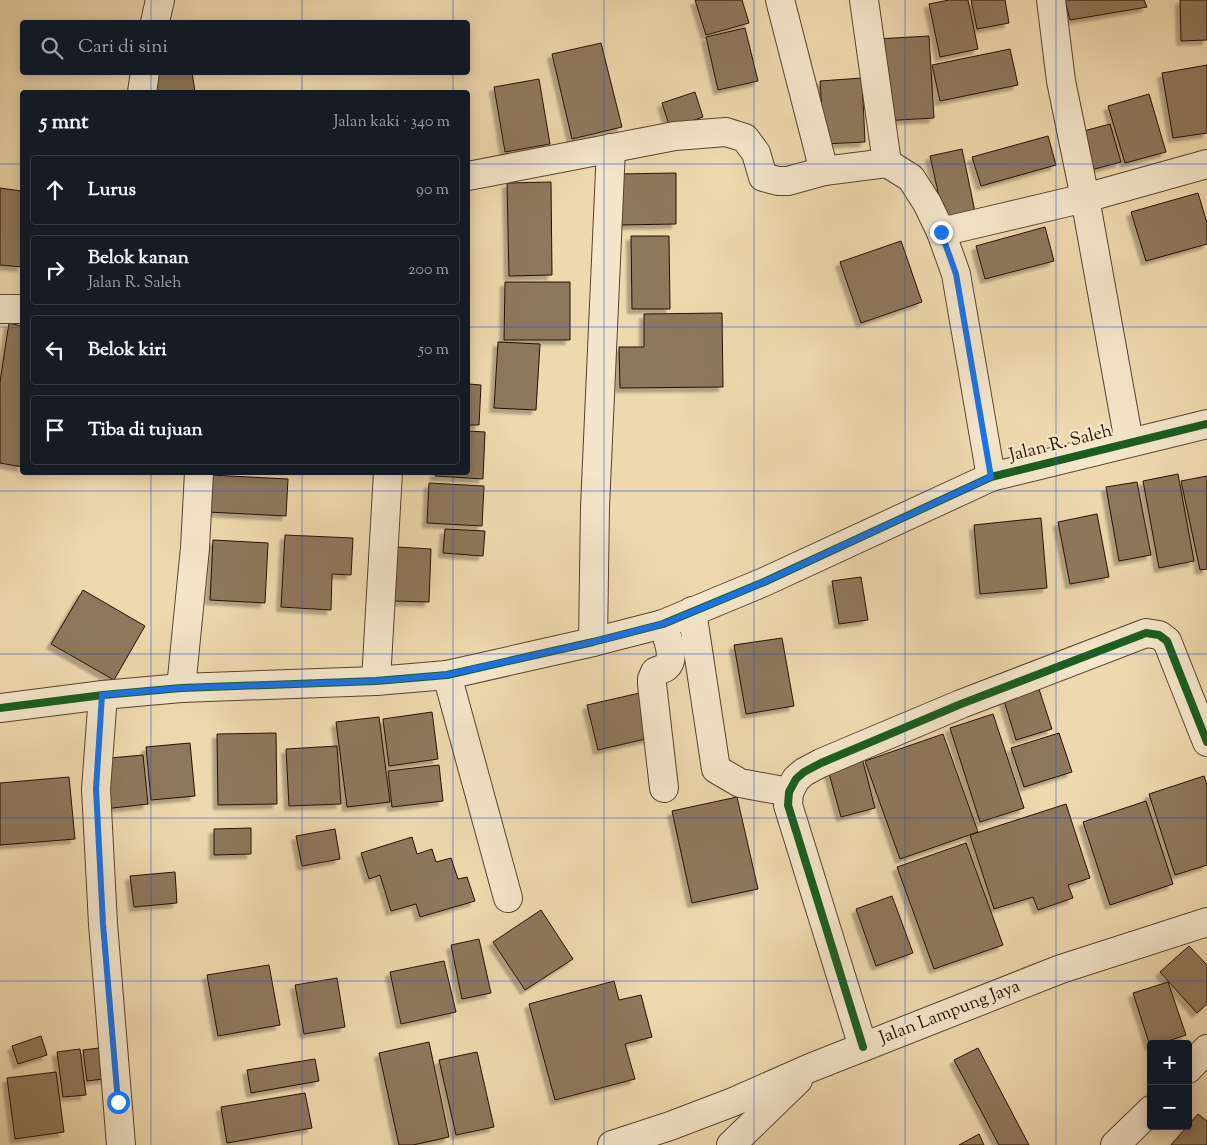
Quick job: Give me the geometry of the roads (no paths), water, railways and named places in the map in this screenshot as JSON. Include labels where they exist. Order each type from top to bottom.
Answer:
[{"type":"street","points":[[155,20],[160,0]]},
{"type":"street","points":[[780,0],[824,171]]},
{"type":"street","points":[[864,0],[887,163]]},
{"type":"street","points":[[1051,0],[1061,81],[1085,198],[1129,442]]},
{"type":"street","points":[[142,90],[145,75]]},
{"type":"street","points":[[470,176],[675,136],[726,132],[745,138],[756,153],[763,177],[778,181],[788,181],[824,171],[887,163],[911,178],[927,203],[941,232],[956,274],[991,477]]},
{"type":"street","points":[[593,642],[595,507],[611,148]]},
{"type":"street","points":[[941,232],[1085,198],[1207,164]]},
{"type":"street","points":[[0,309],[20,309]]},
{"type":"street","name":"Jalan R. Saleh","points":[[0,708],[102,695],[181,688],[376,681],[446,675],[593,642],[663,624],[764,582],[991,477],[1207,424]]},
{"type":"street","points":[[181,688],[195,548],[199,475]]},
{"type":"street","points":[[376,681],[388,475]]},
{"type":"street","points":[[692,611],[716,769],[740,783],[789,792]]},
{"type":"street","points":[[663,624],[671,653],[671,660],[667,666],[655,672],[652,684],[664,788]]},
{"type":"street","points":[[864,1047],[788,805],[789,792],[796,779],[804,772],[827,760],[962,704],[1146,633],[1159,635],[1168,642],[1207,742]]},
{"type":"street","points":[[446,675],[508,898]]},
{"type":"street","points":[[102,695],[96,789],[103,924],[121,1145]]},
{"type":"street","name":"Jalan Lampung Jaya","points":[[612,1145],[670,1126],[810,1068],[1061,969],[1207,922]]},
{"type":"street","points":[[1192,1066],[1207,1049]]},
{"type":"street","points":[[731,1145],[810,1068]]},
{"type":"street","points":[[1115,1145],[1147,1114]]}]
